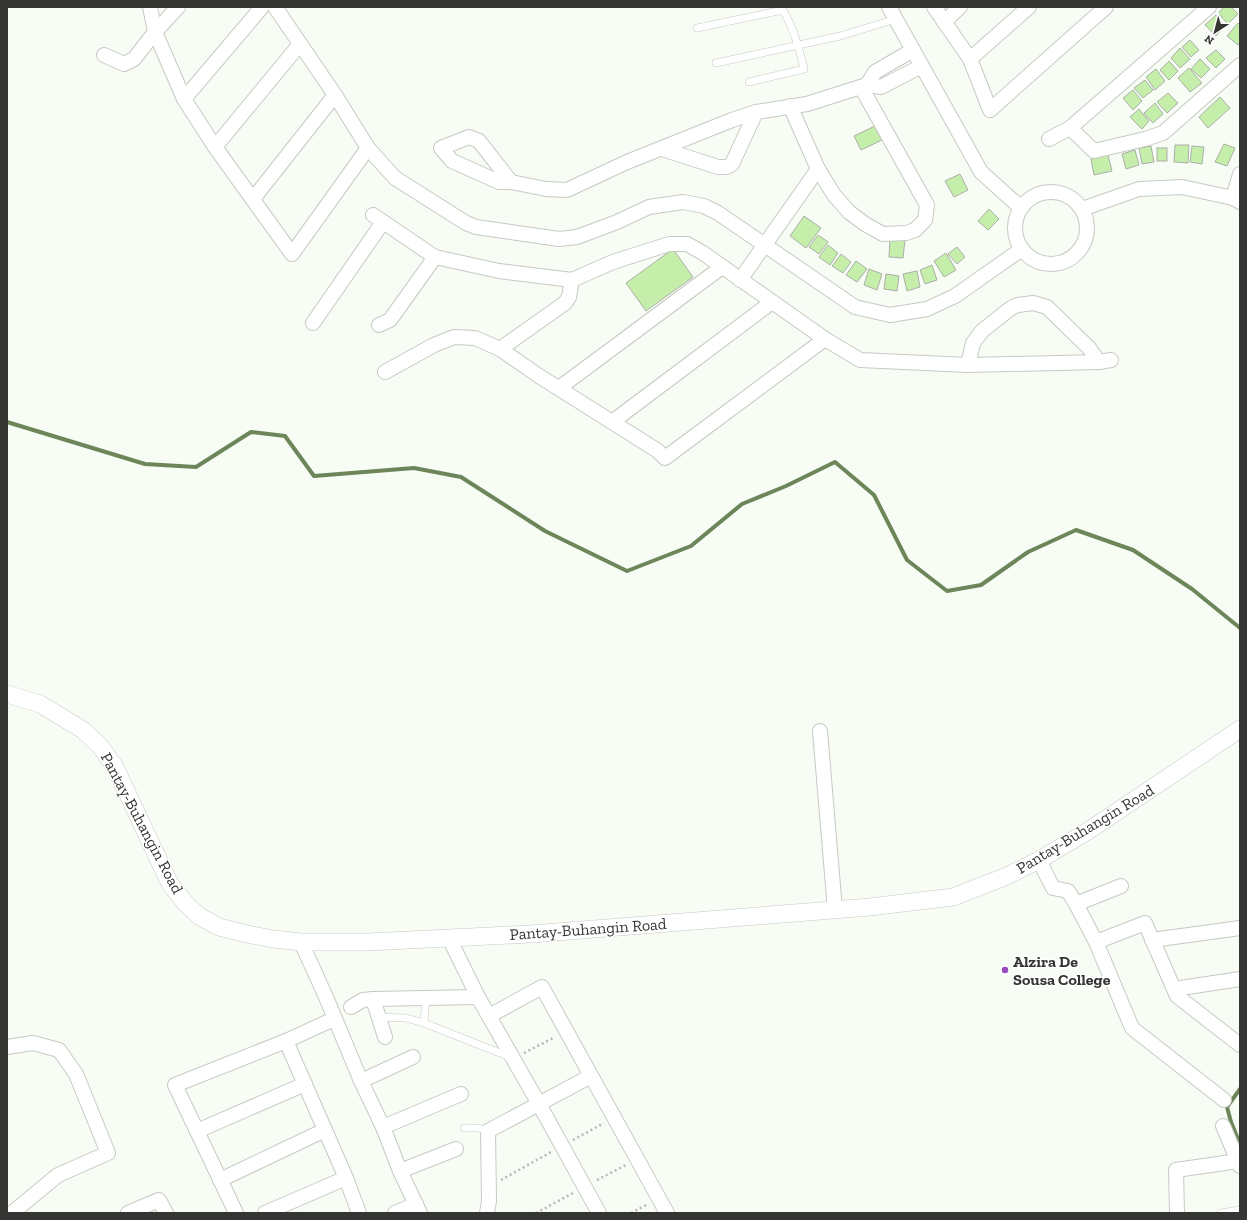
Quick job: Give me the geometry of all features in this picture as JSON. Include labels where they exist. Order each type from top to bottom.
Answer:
[{"type":"street","points":[[150,7],[155,32],[184,99],[215,147],[292,254],[368,148]]},
{"type":"street","points":[[104,55],[124,64],[134,59],[155,32],[178,7]]},
{"type":"street","points":[[184,99],[262,7]]},
{"type":"street","points":[[276,7],[335,95],[368,148],[395,178],[466,224],[476,227],[559,239],[577,237],[617,222],[649,207],[683,202],[704,206],[718,213],[766,245],[855,307],[890,315],[927,309],[955,296],[1022,249]]},
{"type":"street","points":[[889,7],[981,172],[1021,208]]},
{"type":"street","points":[[934,7],[970,59],[990,110],[1106,7]]},
{"type":"street","points":[[944,22],[960,7]]},
{"type":"street","points":[[970,59],[1029,7]]},
{"type":"street","points":[[1050,139],[1070,128],[1210,7]]},
{"type":"street","points":[[215,147],[300,44]]},
{"type":"street","points":[[864,86],[875,72],[913,50]]},
{"type":"street","points":[[1070,128],[1094,151],[1145,139],[1163,133],[1240,65]]},
{"type":"street","points":[[511,182],[546,189],[567,190],[627,162],[732,120],[756,112],[807,104],[864,86],[881,86],[922,66]]},
{"type":"street","points":[[790,106],[818,169],[834,195],[849,212],[865,224],[883,234],[906,233],[915,230],[925,220],[927,205],[864,86]]},
{"type":"street","points":[[253,199],[335,95]]},
{"type":"street","points":[[662,149],[718,167],[727,167],[732,164],[756,112]]},
{"type":"street","points":[[740,280],[818,169]]},
{"type":"street","points":[[1082,209],[1139,189],[1182,187],[1237,200],[1240,174]]},
{"type":"street","points":[[1051,192],[1063,194],[1074,200],[1082,209],[1086,219],[1087,230],[1085,241],[1079,251],[1070,258],[1060,263],[1049,264],[1038,261],[1022,249],[1016,233],[1016,220],[1021,208],[1029,200],[1040,194],[1051,192]]},
{"type":"street","points":[[313,323],[378,218],[435,257],[499,271],[572,280],[613,262],[669,244],[687,244],[825,340],[860,360],[968,365],[1105,361],[1089,348],[1047,307],[1033,303],[1018,305],[1011,308],[982,331],[973,343],[968,365]]},
{"type":"street","points":[[379,326],[390,320],[435,257]]},
{"type":"street","points":[[559,388],[722,267]]},
{"type":"street","points":[[500,349],[565,303],[569,297],[572,280]]},
{"type":"street","points":[[612,422],[772,302]]},
{"type":"street","points":[[385,372],[434,345],[454,337],[475,338],[500,349],[658,451],[665,458],[825,340]]},
{"type":"street","name":"Pantay-Buhangin Road","points":[[7,694],[40,704],[82,730],[100,746],[115,766],[170,884],[186,904],[199,916],[219,927],[273,939],[301,942],[368,942],[531,934],[870,907],[953,896],[1007,876],[1039,860],[1088,831],[1240,730]]},
{"type":"street","points":[[820,731],[836,910]]},
{"type":"street","points":[[1039,860],[1053,888],[1068,891],[1076,904],[1096,942],[1132,1028],[1224,1100]]},
{"type":"street","points":[[1076,904],[1121,886]]},
{"type":"street","points":[[1096,942],[1145,923],[1177,996],[1240,1045]]},
{"type":"street","points":[[1152,940],[1240,928]]},
{"type":"street","points":[[448,938],[488,1016],[539,1104],[599,1213]]},
{"type":"street","points":[[301,942],[361,1081],[383,1127],[400,1171],[418,1208],[395,1213]]},
{"type":"street","points":[[1174,989],[1240,979]]},
{"type":"street","points":[[488,1016],[542,987],[667,1213]]},
{"type":"street","points":[[351,1006],[363,1000],[373,999],[478,997]]},
{"type":"street","points":[[373,999],[385,1038]]},
{"type":"street","points":[[236,1213],[175,1085],[286,1041],[334,1019]]},
{"type":"street","points":[[286,1041],[346,1178],[358,1213]]},
{"type":"street","points":[[7,1047],[33,1043],[60,1050],[76,1074],[108,1153],[58,1175],[12,1213]]},
{"type":"street","points":[[361,1081],[413,1057]]},
{"type":"street","points":[[496,1213],[488,1207],[488,1131],[591,1076]]},
{"type":"street","points":[[197,1131],[305,1084]]},
{"type":"street","points":[[383,1127],[461,1094]]},
{"type":"street","points":[[1178,1213],[1176,1170],[1239,1164],[1222,1126]]},
{"type":"street","points":[[220,1180],[325,1130]]},
{"type":"street","points":[[400,1171],[456,1150]]},
{"type":"street","points":[[265,1213],[346,1178]]},
{"type":"street","points":[[128,1213],[159,1200],[166,1213]]},
{"type":"lane","points":[[698,28],[783,10],[791,24],[804,69],[750,82]]},
{"type":"lane","points":[[716,63],[840,36],[896,19]]},
{"type":"lane","points":[[424,1023],[426,998]]},
{"type":"lane","points":[[378,1017],[406,1018],[424,1023],[512,1058]]},
{"type":"lane","points":[[464,1128],[478,1128],[488,1131]]},
{"type":"lane","points":[[1221,1213],[1240,1210]]},
{"type":"path","points":[[512,1058],[566,1031]]},
{"type":"path","points":[[631,1213],[658,1198]]},
{"type":"building","points":[[1224,7],[1231,7],[1238,14],[1228,24],[1218,13]]},
{"type":"building","points":[[1216,15],[1225,26],[1216,36],[1205,25]]},
{"type":"building","points":[[1238,23],[1240,25],[1240,43],[1238,45],[1227,36]]},
{"type":"building","points":[[1190,40],[1199,50],[1191,57],[1182,47]]},
{"type":"building","points":[[1180,48],[1190,59],[1180,68],[1171,58]]},
{"type":"building","points":[[1216,50],[1225,59],[1216,68],[1206,58]]},
{"type":"building","points":[[1200,59],[1210,69],[1201,78],[1191,69]]},
{"type":"building","points":[[1169,61],[1178,71],[1169,80],[1160,70]]},
{"type":"building","points":[[1189,68],[1202,83],[1190,92],[1178,78]]},
{"type":"building","points":[[1156,69],[1165,81],[1155,90],[1146,77]]},
{"type":"building","points":[[1145,80],[1153,90],[1143,98],[1134,88]]},
{"type":"building","points":[[1133,90],[1142,101],[1133,110],[1123,98]]},
{"type":"building","points":[[1168,93],[1178,103],[1167,113],[1157,102]]},
{"type":"building","points":[[1220,97],[1230,108],[1208,128],[1199,117]]},
{"type":"building","points":[[1155,103],[1163,114],[1153,123],[1144,113]]},
{"type":"building","points":[[1139,109],[1149,121],[1142,129],[1130,117]]},
{"type":"building","points":[[875,126],[882,140],[861,150],[854,136]]},
{"type":"building","points":[[1224,144],[1235,148],[1227,166],[1215,162]]},
{"type":"building","points":[[1175,145],[1189,145],[1188,163],[1174,162]]},
{"type":"building","points":[[1151,146],[1154,162],[1142,164],[1139,148]]},
{"type":"building","points":[[1192,146],[1204,147],[1202,164],[1190,162]]},
{"type":"building","points":[[1157,148],[1167,148],[1167,161],[1157,161]]},
{"type":"building","points":[[1135,150],[1139,165],[1126,169],[1122,154]]},
{"type":"building","points":[[1108,155],[1112,171],[1094,175],[1091,159]]},
{"type":"building","points":[[960,174],[968,190],[954,197],[945,181]]},
{"type":"building","points":[[989,209],[999,219],[988,230],[978,221]]},
{"type":"building","points":[[804,216],[821,228],[806,248],[790,236]]},
{"type":"building","points":[[818,235],[828,242],[819,254],[809,247]]},
{"type":"building","points":[[890,238],[905,240],[903,258],[889,257]]},
{"type":"building","points":[[828,245],[838,253],[830,265],[819,257]]},
{"type":"building","points":[[957,247],[965,257],[957,264],[948,254]]},
{"type":"building","points":[[673,249],[693,277],[646,311],[626,283]]},
{"type":"building","points":[[946,253],[956,270],[944,277],[934,261]]},
{"type":"building","points":[[841,254],[851,262],[843,273],[832,266]]},
{"type":"building","points":[[856,261],[867,269],[857,282],[846,275]]},
{"type":"building","points":[[932,265],[937,280],[925,284],[920,270]]},
{"type":"building","points":[[869,269],[882,274],[877,290],[864,285]]},
{"type":"building","points":[[917,271],[920,287],[907,291],[903,274]]},
{"type":"building","points":[[886,274],[899,276],[897,291],[884,289]]},
{"type":"waterway","points":[[7,422],[145,464],[196,467],[251,432],[285,436],[314,476],[414,468],[461,477],[545,531],[627,571],[691,546],[742,504],[786,486],[835,462],[874,495],[907,560],[947,591],[981,585],[1028,552],[1076,530],[1133,550],[1192,589],[1240,628]]},
{"type":"waterway","points":[[1240,1089],[1227,1107],[1240,1144]]},
{"type":"place","name":"Alzira De Sousa College","points":[[1005,970]]}]
